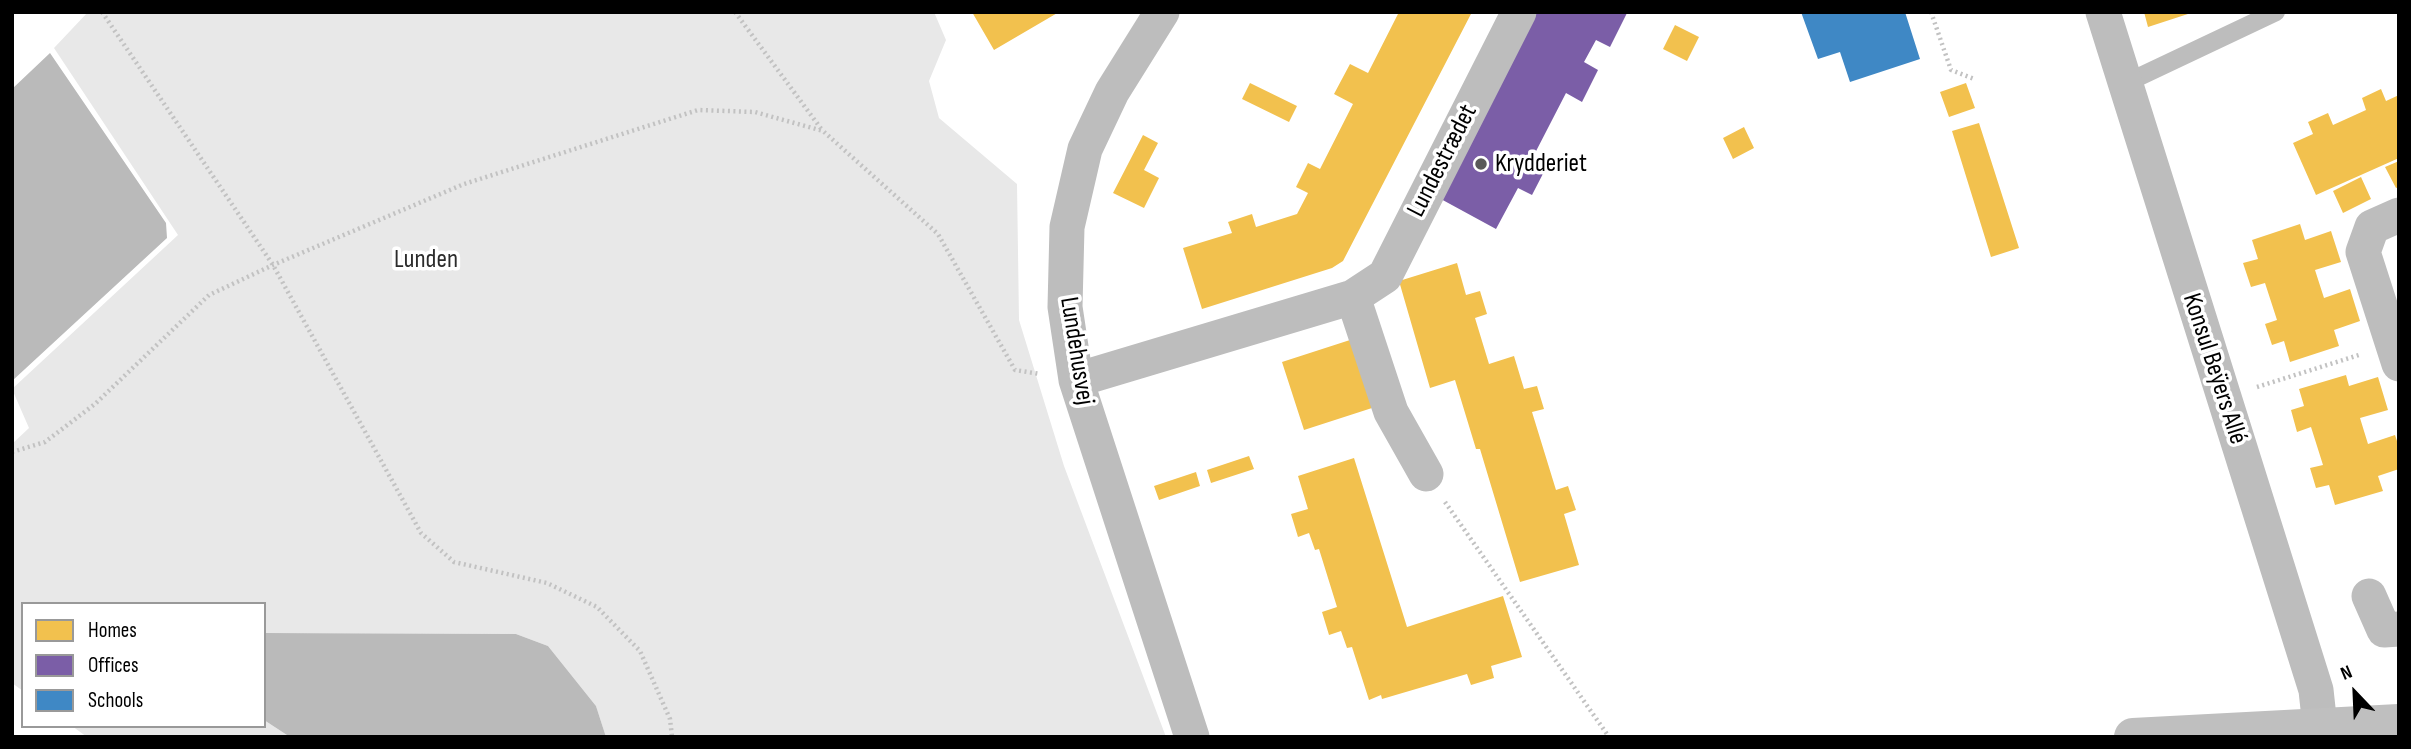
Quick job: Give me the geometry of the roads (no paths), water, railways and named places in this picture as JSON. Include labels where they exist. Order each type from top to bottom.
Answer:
[{"type":"street","name":"Lundehusvej","points":[[1162,12],[1112,92],[1085,149],[1066,227],[1065,307],[1076,380],[1192,737]]},
{"type":"street","name":"Lundestrædet","points":[[1076,380],[1353,298],[1385,276],[1519,12]]},
{"type":"street","name":"Konsul Beÿers Allé","points":[[2103,12],[2316,690],[2320,727]]},
{"type":"street","points":[[2396,354],[2363,252],[2372,227],[2399,215]]},
{"type":"street","points":[[1353,298],[1391,412],[1426,474]]},
{"type":"street","points":[[2369,596],[2384,630],[2399,629]]},
{"type":"street","points":[[2133,737],[2399,723]]},
{"type":"lane","points":[[2126,83],[2276,12]]},
{"type":"place","name":"Krydderiet","points":[[1481,164]]},
{"type":"park label","name":"Lunden","points":[[426,260]]}]
